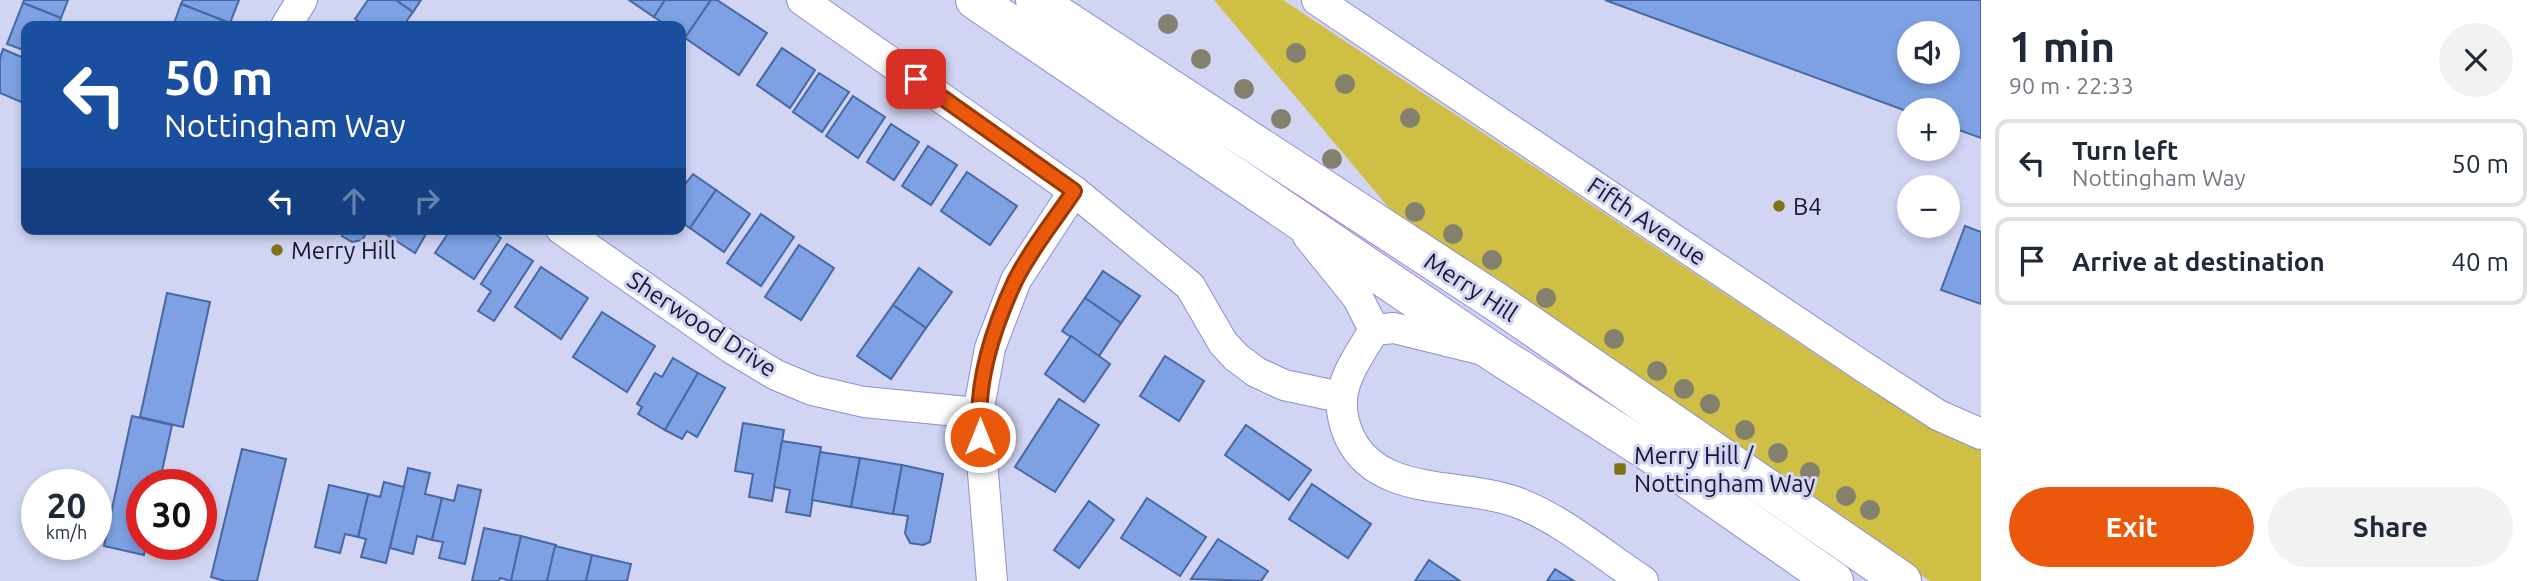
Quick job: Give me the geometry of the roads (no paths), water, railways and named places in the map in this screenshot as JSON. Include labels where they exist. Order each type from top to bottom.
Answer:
[{"type":"highway","name":"Merry Hill","points":[[975,0],[1496,354],[1648,452],[1834,581]]},
{"type":"highway","name":"Merry Hill","points":[[1035,0],[1498,303],[1902,581]]},
{"type":"street","points":[[289,21],[302,0]]},
{"type":"street","points":[[802,0],[1074,191],[1190,285],[1223,343],[1236,357],[1284,385],[1340,397]]},
{"type":"street","name":"Fifth Avenue","points":[[1317,0],[1876,375],[1938,415],[1981,434]]},
{"type":"street","points":[[992,581],[978,413],[990,348],[1016,280],[1074,191]]},
{"type":"street","points":[[1291,215],[1358,298],[1374,330]]},
{"type":"street","name":"Sherwood Drive","points":[[570,235],[731,348],[776,374],[812,390],[864,402],[978,413]]},
{"type":"street","points":[[1374,330],[1394,328],[1496,354]]},
{"type":"street","points":[[1374,330],[1349,371],[1340,397],[1349,436],[1358,454],[1374,468],[1399,480],[1460,489],[1517,502],[1544,516],[1643,581]]},
{"type":"place","name":"B4","points":[[1779,206]]},
{"type":"place","name":"Merry Hill","points":[[277,250]]},
{"type":"place","name":"Merry Hill / Nottingham Way","points":[[1620,469]]}]
